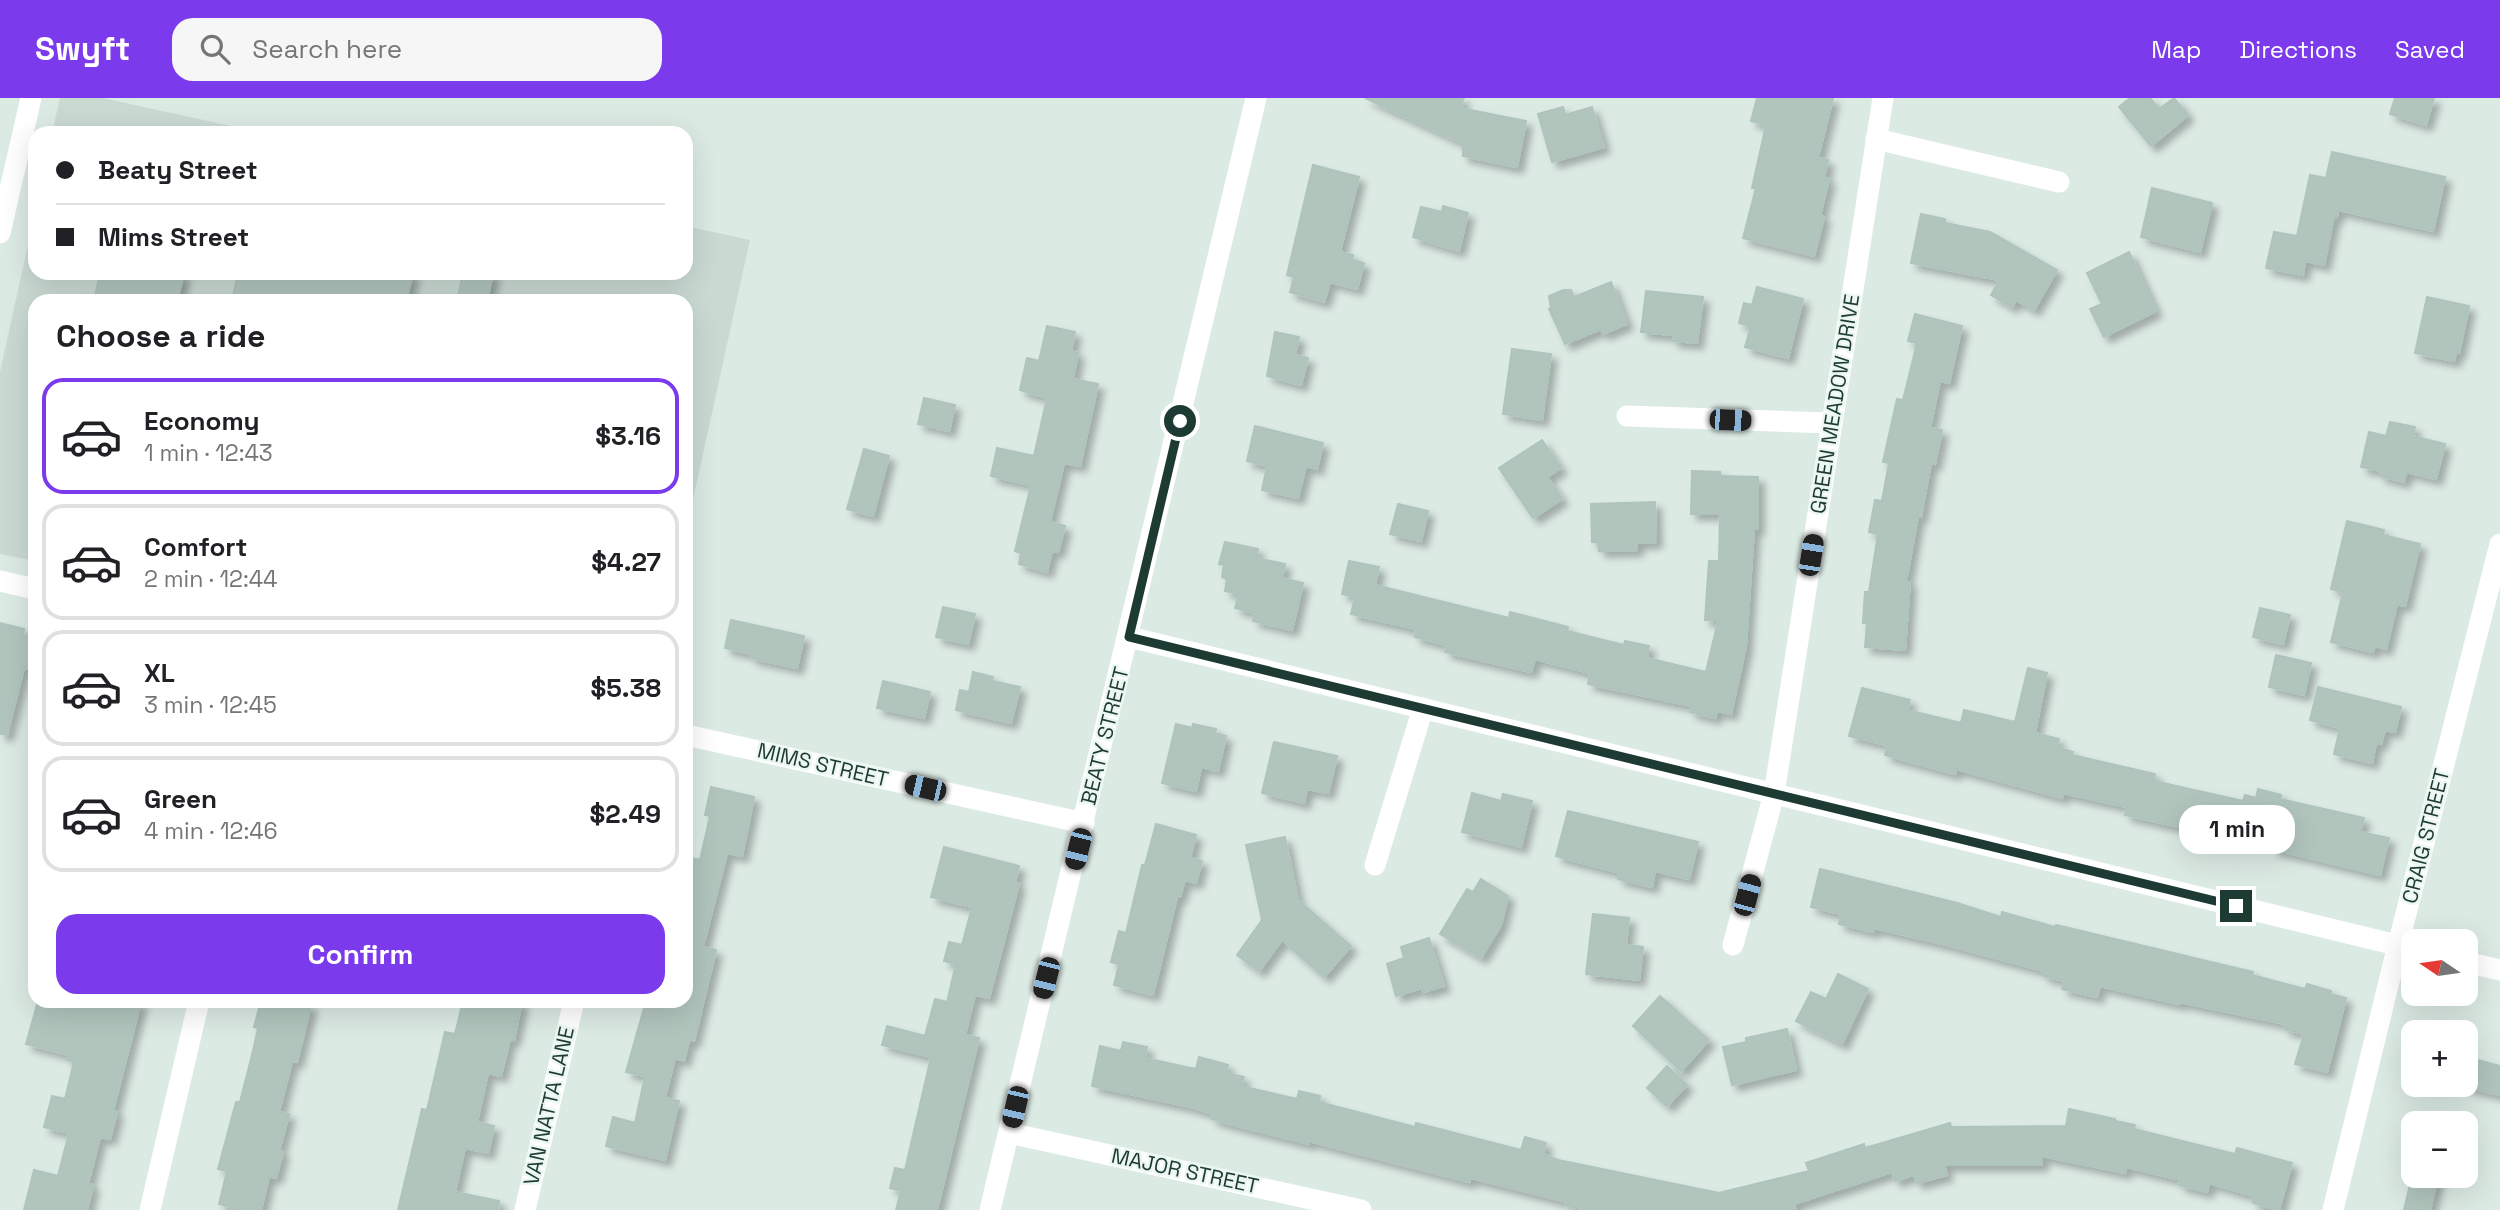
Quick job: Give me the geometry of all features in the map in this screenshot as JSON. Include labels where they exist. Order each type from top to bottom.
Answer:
[{"type":"street","points":[[0,233],[31,98]]},
{"type":"street","name":"BEATY STREET","points":[[990,1210],[1256,98]]},
{"type":"street","name":"GREEN MEADOW DRIVE","points":[[1733,945],[1774,794],[1883,98]]},
{"type":"street","points":[[1877,139],[2059,181]]},
{"type":"street","points":[[1628,416],[1832,423]]},
{"type":"street","name":"CRAIG STREET","points":[[2409,929],[2500,544]]},
{"type":"street","points":[[0,581],[28,587]]},
{"type":"street","points":[[1129,637],[2401,946]]},
{"type":"street","points":[[1375,865],[1423,708]]},
{"type":"street","name":"MIMS STREET","points":[[693,736],[1084,823]]},
{"type":"street","name":"CRAIG STREET","points":[[2333,1210],[2401,962]]},
{"type":"street","points":[[2478,965],[2500,970]]},
{"type":"street","points":[[150,1210],[197,1008]]},
{"type":"street","name":"VAN NATTA LANE","points":[[525,1210],[572,1008]]},
{"type":"street","name":"MAJOR STREET","points":[[1009,1133],[1361,1210]]},
{"type":"shaded area","points":[[60,98],[103,98],[231,126],[54,126]]},
{"type":"shaded area","points":[[693,228],[750,240],[693,499],[693,294],[28,294],[28,560],[0,554],[0,372],[28,245],[28,280],[693,280]]},
{"type":"building","points":[[1365,98],[1464,98],[1460,108],[1526,121],[1517,167],[1463,156],[1463,143]]},
{"type":"building","points":[[1757,98],[1833,98],[1818,158],[1828,160],[1824,178],[1829,179],[1820,216],[1824,217],[1814,256],[1743,238],[1756,188],[1752,188],[1766,125],[1751,121]]},
{"type":"building","points":[[2130,98],[2150,98],[2159,109],[2174,98],[2188,115],[2151,146],[2119,107]]},
{"type":"building","points":[[2395,98],[2434,98],[2426,125],[2390,114]]},
{"type":"building","points":[[1563,107],[1565,115],[1592,107],[1604,147],[1552,162],[1538,114]]},
{"type":"building","points":[[2332,152],[2445,177],[2433,231],[2338,210],[2337,217],[2334,216],[2324,265],[2305,261],[2303,275],[2266,268],[2274,232],[2297,236],[2310,175],[2326,178]]},
{"type":"building","points":[[1313,165],[1359,177],[1340,252],[1353,255],[1352,260],[1364,263],[1357,289],[1330,282],[1324,302],[1290,292],[1294,277],[1287,275]]},
{"type":"building","points":[[2152,188],[2212,203],[2200,252],[2141,237]]},
{"type":"building","points":[[1443,206],[1468,213],[1459,251],[1413,237],[1421,207],[1442,212]]},
{"type":"building","points":[[1921,214],[1945,219],[1945,223],[1990,232],[2057,270],[2034,310],[2016,300],[2012,307],[1991,295],[1999,280],[1911,263]]},
{"type":"building","points":[[2129,252],[2156,311],[2104,337],[2090,309],[2102,304],[2087,273]]},
{"type":"building","points":[[98,280],[182,280],[179,294],[96,294]]},
{"type":"building","points":[[236,280],[411,280],[408,294],[234,294]]},
{"type":"building","points":[[462,280],[492,280],[488,294],[458,294]]},
{"type":"building","points":[[1611,282],[1627,324],[1603,334],[1601,329],[1565,344],[1549,309],[1549,296],[1563,290],[1571,290],[1574,297]]},
{"type":"building","points":[[1757,287],[1803,299],[1788,358],[1745,347],[1751,326],[1739,323],[1744,303],[1752,305]]},
{"type":"building","points":[[1646,291],[1703,297],[1697,343],[1673,341],[1673,335],[1641,332]]},
{"type":"building","points":[[2427,297],[2469,306],[2459,353],[2456,352],[2454,361],[2415,353]]},
{"type":"building","points":[[1915,314],[1962,326],[1949,383],[1940,381],[1930,428],[1942,430],[1935,464],[1931,463],[1921,517],[1918,516],[1906,582],[1910,582],[1905,650],[1865,647],[1865,592],[1869,592],[1878,534],[1869,532],[1875,500],[1882,501],[1889,463],[1883,462],[1897,399],[1903,400],[1917,343],[1908,341]]},
{"type":"building","points":[[1047,326],[1075,332],[1071,351],[1078,353],[1073,379],[1098,384],[1080,466],[1064,463],[1050,522],[1065,526],[1058,552],[1052,551],[1047,572],[1019,564],[1021,553],[1015,551],[1031,485],[991,476],[997,448],[1034,456],[1047,398],[1020,390],[1027,358],[1039,361]]},
{"type":"building","points":[[1275,332],[1299,337],[1295,355],[1308,358],[1301,385],[1267,376]]},
{"type":"building","points":[[1512,349],[1551,354],[1542,420],[1503,414]]},
{"type":"building","points":[[924,398],[955,405],[949,431],[918,424]]},
{"type":"building","points":[[2390,422],[2415,427],[2412,436],[2445,444],[2436,479],[2406,472],[2404,482],[2380,476],[2381,471],[2361,467],[2369,432],[2386,436]]},
{"type":"building","points":[[1255,426],[1323,443],[1317,469],[1306,466],[1298,498],[1262,490],[1267,466],[1247,461]]},
{"type":"building","points":[[1542,440],[1561,468],[1547,477],[1562,499],[1533,518],[1499,468]]},
{"type":"building","points":[[864,449],[889,456],[873,516],[847,509]]},
{"type":"building","points":[[1692,471],[1720,472],[1721,476],[1758,477],[1758,529],[1754,529],[1746,646],[1731,714],[1717,711],[1715,718],[1690,712],[1692,706],[1588,684],[1590,673],[1535,659],[1531,672],[1445,652],[1447,645],[1415,637],[1416,629],[1351,614],[1355,597],[1342,594],[1349,561],[1379,567],[1375,585],[1509,618],[1510,612],[1568,627],[1567,631],[1624,645],[1625,641],[1649,646],[1647,658],[1706,672],[1718,621],[1705,620],[1709,561],[1719,561],[1720,514],[1691,514]]},
{"type":"building","points":[[1655,502],[1656,542],[1637,543],[1637,550],[1599,551],[1599,542],[1592,542],[1591,504]]},
{"type":"building","points":[[1398,504],[1428,511],[1421,541],[1390,534]]},
{"type":"building","points":[[2347,521],[2384,530],[2383,535],[2420,544],[2405,606],[2397,604],[2386,649],[2375,646],[2373,652],[2331,642],[2343,592],[2331,589]]},
{"type":"building","points":[[1225,542],[1258,549],[1256,558],[1285,564],[1282,578],[1303,583],[1292,630],[1253,621],[1255,613],[1235,608],[1239,594],[1225,591],[1227,579],[1222,577],[1224,565],[1219,564]]},
{"type":"building","points":[[943,607],[975,614],[968,644],[936,637]]},
{"type":"building","points":[[2260,608],[2290,615],[2283,644],[2253,637]]},
{"type":"building","points":[[731,620],[804,636],[797,668],[751,658],[752,654],[725,648]]},
{"type":"building","points":[[0,623],[24,629],[23,635],[28,637],[28,669],[24,668],[7,735],[0,734]]},
{"type":"building","points":[[2276,655],[2311,663],[2304,695],[2269,687]]},
{"type":"building","points":[[2028,668],[2047,673],[2035,733],[2059,739],[2056,747],[2073,752],[2072,755],[2155,774],[2154,781],[2243,801],[2245,795],[2256,798],[2258,789],[2281,795],[2280,799],[2364,818],[2360,832],[2389,838],[2380,875],[2272,849],[2275,837],[2223,824],[2221,836],[2125,815],[2127,807],[2063,793],[2062,798],[1956,769],[1955,774],[1885,755],[1887,745],[1849,736],[1862,688],[1910,700],[1907,710],[1961,723],[1964,710],[2015,722]]},
{"type":"building","points":[[973,672],[993,677],[992,681],[1020,687],[1011,723],[956,710],[960,690],[969,692]]},
{"type":"building","points":[[883,681],[930,692],[924,718],[877,708]]},
{"type":"building","points":[[2318,687],[2401,707],[2395,732],[2385,730],[2381,744],[2376,743],[2372,763],[2334,754],[2340,728],[2310,720]]},
{"type":"building","points":[[1176,724],[1192,728],[1193,724],[1216,729],[1215,733],[1226,736],[1218,771],[1201,767],[1196,791],[1162,783]]},
{"type":"building","points":[[1274,742],[1337,756],[1328,793],[1307,789],[1304,803],[1262,793]]},
{"type":"building","points":[[711,787],[754,797],[742,856],[727,853],[703,947],[716,950],[694,1041],[689,1041],[684,1061],[675,1058],[665,1098],[679,1101],[665,1160],[606,1146],[613,1117],[635,1123],[645,1076],[626,1072],[644,1008],[693,1008],[693,858],[700,860],[710,816],[705,815]]},
{"type":"building","points":[[1472,793],[1501,801],[1503,794],[1532,801],[1521,847],[1462,832]]},
{"type":"building","points":[[1568,811],[1698,842],[1689,879],[1655,871],[1652,887],[1618,879],[1620,873],[1556,856]]},
{"type":"building","points":[[1156,824],[1196,835],[1190,858],[1202,861],[1196,883],[1185,880],[1180,897],[1177,897],[1153,995],[1114,985],[1119,964],[1111,962],[1119,931],[1126,933],[1142,865],[1145,865]]},
{"type":"building","points":[[1285,837],[1298,900],[1351,946],[1324,977],[1282,940],[1259,971],[1237,955],[1262,920],[1246,845]]},
{"type":"building","points":[[944,847],[1019,866],[1015,883],[1019,884],[989,998],[975,995],[965,1035],[979,1038],[937,1210],[896,1210],[901,1191],[890,1188],[895,1168],[905,1170],[931,1057],[882,1045],[887,1026],[925,1036],[935,999],[947,1002],[956,964],[944,961],[949,942],[962,945],[972,907],[931,897]]},
{"type":"building","points":[[1820,869],[1957,903],[2001,917],[2002,912],[2055,927],[2056,925],[2253,972],[2252,975],[2305,989],[2307,984],[2331,991],[2330,994],[2346,998],[2327,1072],[2295,1064],[2304,1034],[2284,1029],[2285,1024],[2100,986],[2097,997],[2062,989],[2065,981],[2043,976],[2044,971],[1874,928],[1873,932],[1839,924],[1841,914],[1811,907]]},
{"type":"building","points":[[1481,879],[1508,896],[1501,925],[1481,958],[1440,934],[1467,889],[1473,892]]},
{"type":"building","points":[[1593,914],[1629,918],[1626,945],[1643,947],[1639,980],[1586,974]]},
{"type":"building","points":[[1429,938],[1444,986],[1423,992],[1422,988],[1396,996],[1387,964],[1404,958],[1401,947]]},
{"type":"building","points":[[1838,974],[1868,989],[1842,1044],[1796,1021],[1811,992],[1826,999]]},
{"type":"building","points":[[1660,996],[1709,1040],[1681,1071],[1633,1026]]},
{"type":"building","points":[[36,1008],[139,1008],[113,1111],[117,1112],[110,1139],[100,1137],[88,1184],[93,1185],[87,1210],[24,1210],[34,1170],[58,1176],[69,1133],[44,1127],[52,1096],[65,1099],[74,1062],[67,1060],[69,1055],[26,1044]]},
{"type":"building","points":[[259,1008],[310,1008],[297,1062],[292,1061],[279,1112],[289,1114],[279,1151],[283,1152],[276,1178],[269,1176],[261,1210],[242,1210],[219,1204],[227,1171],[218,1169],[253,1051],[258,1028],[254,1027]]},
{"type":"building","points":[[461,1008],[521,1008],[514,1040],[510,1039],[501,1076],[488,1073],[477,1122],[494,1126],[488,1153],[465,1148],[455,1192],[499,1201],[498,1210],[398,1210],[422,1109],[427,1110],[445,1032],[455,1034]]},
{"type":"building","points":[[1787,1029],[1796,1070],[1732,1085],[1723,1047],[1746,1042],[1746,1038]]},
{"type":"building","points":[[1123,1042],[1147,1047],[1145,1058],[1186,1067],[1196,1069],[1199,1057],[1228,1065],[1226,1073],[1244,1077],[1241,1086],[1297,1099],[1299,1091],[1320,1096],[1319,1102],[1415,1127],[1416,1123],[1521,1150],[1525,1137],[1546,1143],[1543,1154],[1558,1160],[1719,1193],[1809,1171],[1806,1163],[1864,1144],[1865,1148],[1950,1123],[1951,1127],[2066,1126],[2069,1109],[2115,1119],[2135,1125],[2134,1129],[2235,1154],[2237,1148],[2292,1163],[2279,1210],[2253,1203],[2254,1196],[2209,1183],[2207,1192],[2179,1185],[2181,1180],[2126,1167],[2125,1173],[2042,1156],[2042,1165],[1944,1165],[1947,1175],[1917,1183],[1914,1175],[1895,1181],[1892,1172],[1794,1204],[1796,1210],[1590,1210],[1566,1206],[1567,1202],[1471,1178],[1469,1182],[1309,1141],[1309,1144],[1212,1119],[1213,1114],[1191,1107],[1092,1086],[1100,1046],[1121,1051]]},
{"type":"building","points":[[2478,1060],[2500,1066],[2500,1095],[2478,1090]]},
{"type":"building","points":[[1667,1066],[1687,1085],[1667,1106],[1647,1088]]},
{"type":"building","points":[[2409,1188],[2435,1188],[2430,1210],[2404,1210]]},
{"type":"route","points":[[1180,421],[1129,637],[2236,906]]}]
